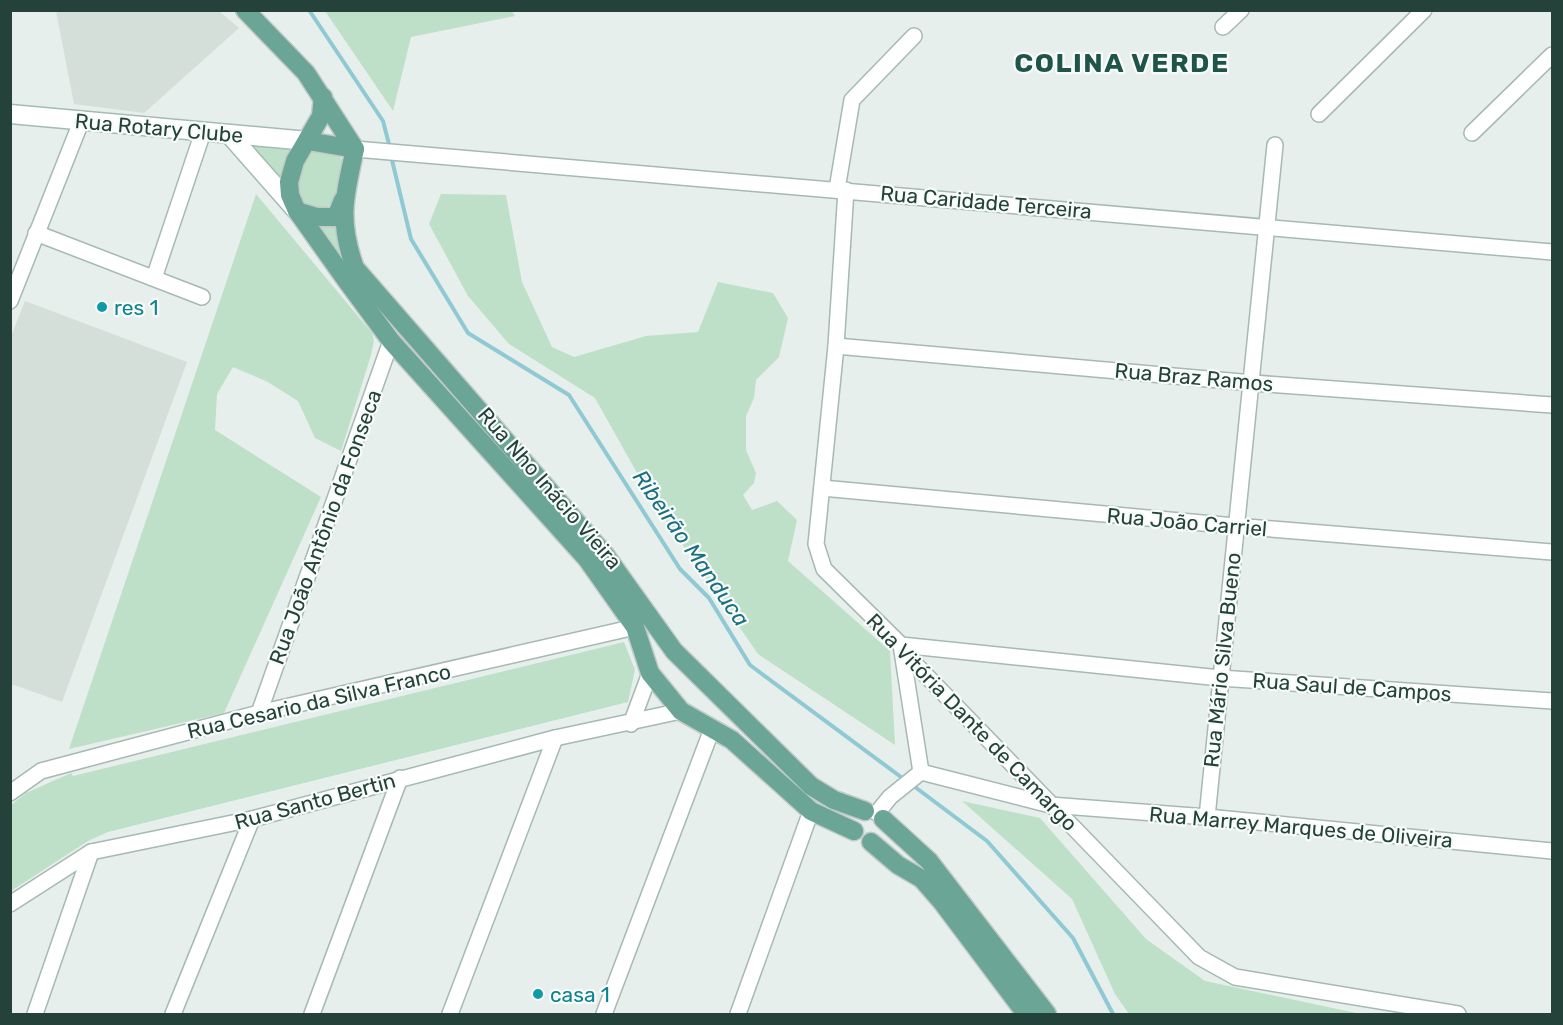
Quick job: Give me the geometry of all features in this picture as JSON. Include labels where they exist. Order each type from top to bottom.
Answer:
[{"type":"main road","points":[[245,10],[306,73],[355,149],[344,199],[336,217],[317,217],[297,212]]},
{"type":"main road","points":[[297,212],[290,195],[289,182],[295,161],[321,116],[323,97]]},
{"type":"main road","name":"Rua Rotary Clube","points":[[10,114],[308,141]]},
{"type":"main road","points":[[230,135],[351,274]]},
{"type":"main road","points":[[308,141],[355,149]]},
{"type":"main road","points":[[344,199],[345,239],[351,274]]},
{"type":"main road","name":"Rua Nho Inácio Vieira","points":[[351,274],[391,341],[587,559],[634,627],[650,673],[681,711],[732,740],[812,812],[854,831]]},
{"type":"main road","name":"Rua Nho Inácio Vieira","points":[[351,274],[606,556],[674,651],[811,786],[834,800],[875,814]]},
{"type":"main road","points":[[650,673],[660,659],[674,651]]},
{"type":"main road","points":[[875,814],[856,817],[854,831],[860,840],[872,842],[898,865],[922,879],[942,902],[1017,1010]]},
{"type":"main road","points":[[872,842],[883,835],[875,814]]},
{"type":"main road","points":[[875,814],[929,861],[1047,1014]]},
{"type":"street","points":[[1223,27],[1240,10]]},
{"type":"street","points":[[1318,114],[1424,10]]},
{"type":"street","name":"Rua Vitória Dante de Camargo","points":[[914,36],[852,100],[842,190],[836,346],[816,544],[824,569],[901,645],[917,666],[1199,957],[1235,977],[1458,1014]]},
{"type":"street","points":[[1472,133],[1552,55]]},
{"type":"street","points":[[10,301],[81,122]]},
{"type":"street","points":[[154,278],[203,132]]},
{"type":"street","name":"Rua Mário Silva Bueno","points":[[1207,817],[1235,526],[1253,382],[1275,145]]},
{"type":"street","name":"Rua Caridade Terceira","points":[[355,149],[1552,252]]},
{"type":"street","points":[[36,233],[202,297]]},
{"type":"street","name":"Rua João Antônio da Fonseca","points":[[259,712],[391,341]]},
{"type":"street","name":"Rua Braz Ramos","points":[[836,346],[1552,405]]},
{"type":"street","name":"Rua João Carriel","points":[[822,488],[1552,552]]},
{"type":"street","name":"Rua Cesario da Silva Franco","points":[[10,793],[41,771],[259,712],[634,627]]},
{"type":"street","points":[[875,814],[890,797],[918,775],[901,645]]},
{"type":"street","name":"Rua Saul de Campos","points":[[901,645],[1220,678],[1552,701]]},
{"type":"street","points":[[631,724],[650,673]]},
{"type":"street","name":"Rua Santo Bertin","points":[[10,904],[91,852],[252,819],[555,738],[631,724],[681,711]]},
{"type":"street","points":[[604,1014],[712,729]]},
{"type":"street","points":[[450,1014],[555,738]]},
{"type":"street","name":"Rua Marrey Marques de Oliveira","points":[[918,775],[1050,805],[1207,817],[1552,851]]},
{"type":"street","points":[[312,1014],[400,778]]},
{"type":"street","points":[[738,1014],[812,812]]},
{"type":"street","points":[[173,1014],[252,819]]},
{"type":"street","points":[[34,1014],[91,852]]},
{"type":"shaded area","points":[[56,11],[219,11],[239,28],[144,113],[74,104]]},
{"type":"shaded area","points":[[25,301],[187,362],[62,702],[11,684],[10,339]]},
{"type":"green space","points":[[511,10],[515,16],[411,37],[393,111],[325,11]]},
{"type":"green space","points":[[250,143],[293,147],[284,160],[284,186]]},
{"type":"green space","points":[[325,151],[340,156],[343,162],[338,200],[322,210],[302,204],[298,183],[300,171],[310,152]]},
{"type":"green space","points":[[256,194],[372,333],[374,341],[371,355],[341,451],[315,438],[298,401],[266,381],[233,367],[217,394],[215,430],[321,497],[224,713],[69,749]]},
{"type":"green space","points":[[441,194],[506,195],[522,282],[552,347],[574,357],[646,336],[698,332],[718,282],[773,293],[788,318],[779,357],[756,380],[754,398],[746,416],[746,450],[756,473],[754,483],[743,495],[752,510],[777,501],[797,520],[788,561],[890,651],[895,745],[758,654],[655,505],[595,398],[509,344],[468,296],[429,224]]},
{"type":"green space","points":[[336,223],[340,255],[314,224],[328,226]]},
{"type":"green space","points":[[624,642],[635,670],[628,702],[108,832],[88,841],[11,891],[11,805],[26,793],[71,773],[73,776]]},
{"type":"green space","points":[[962,801],[1040,818],[1146,939],[1205,981],[1361,1014],[1129,1014],[1115,994],[1072,899]]},
{"type":"waterway","name":"Ribeirão Manduca","points":[[309,10],[383,121],[390,148]]},
{"type":"waterway","name":"Ribeirão Manduca","points":[[391,156],[411,239],[468,333],[569,395],[680,569],[709,598],[750,665],[905,780]]},
{"type":"waterway","name":"Ribeirão Manduca","points":[[911,784],[987,841],[1073,938],[1113,1014]]},
{"type":"place","name":"res 1","points":[[102,307]]},
{"type":"place","name":"casa 1","points":[[538,994]]},
{"type":"district","name":"COLINA VERDE","points":[[1122,63]]}]
